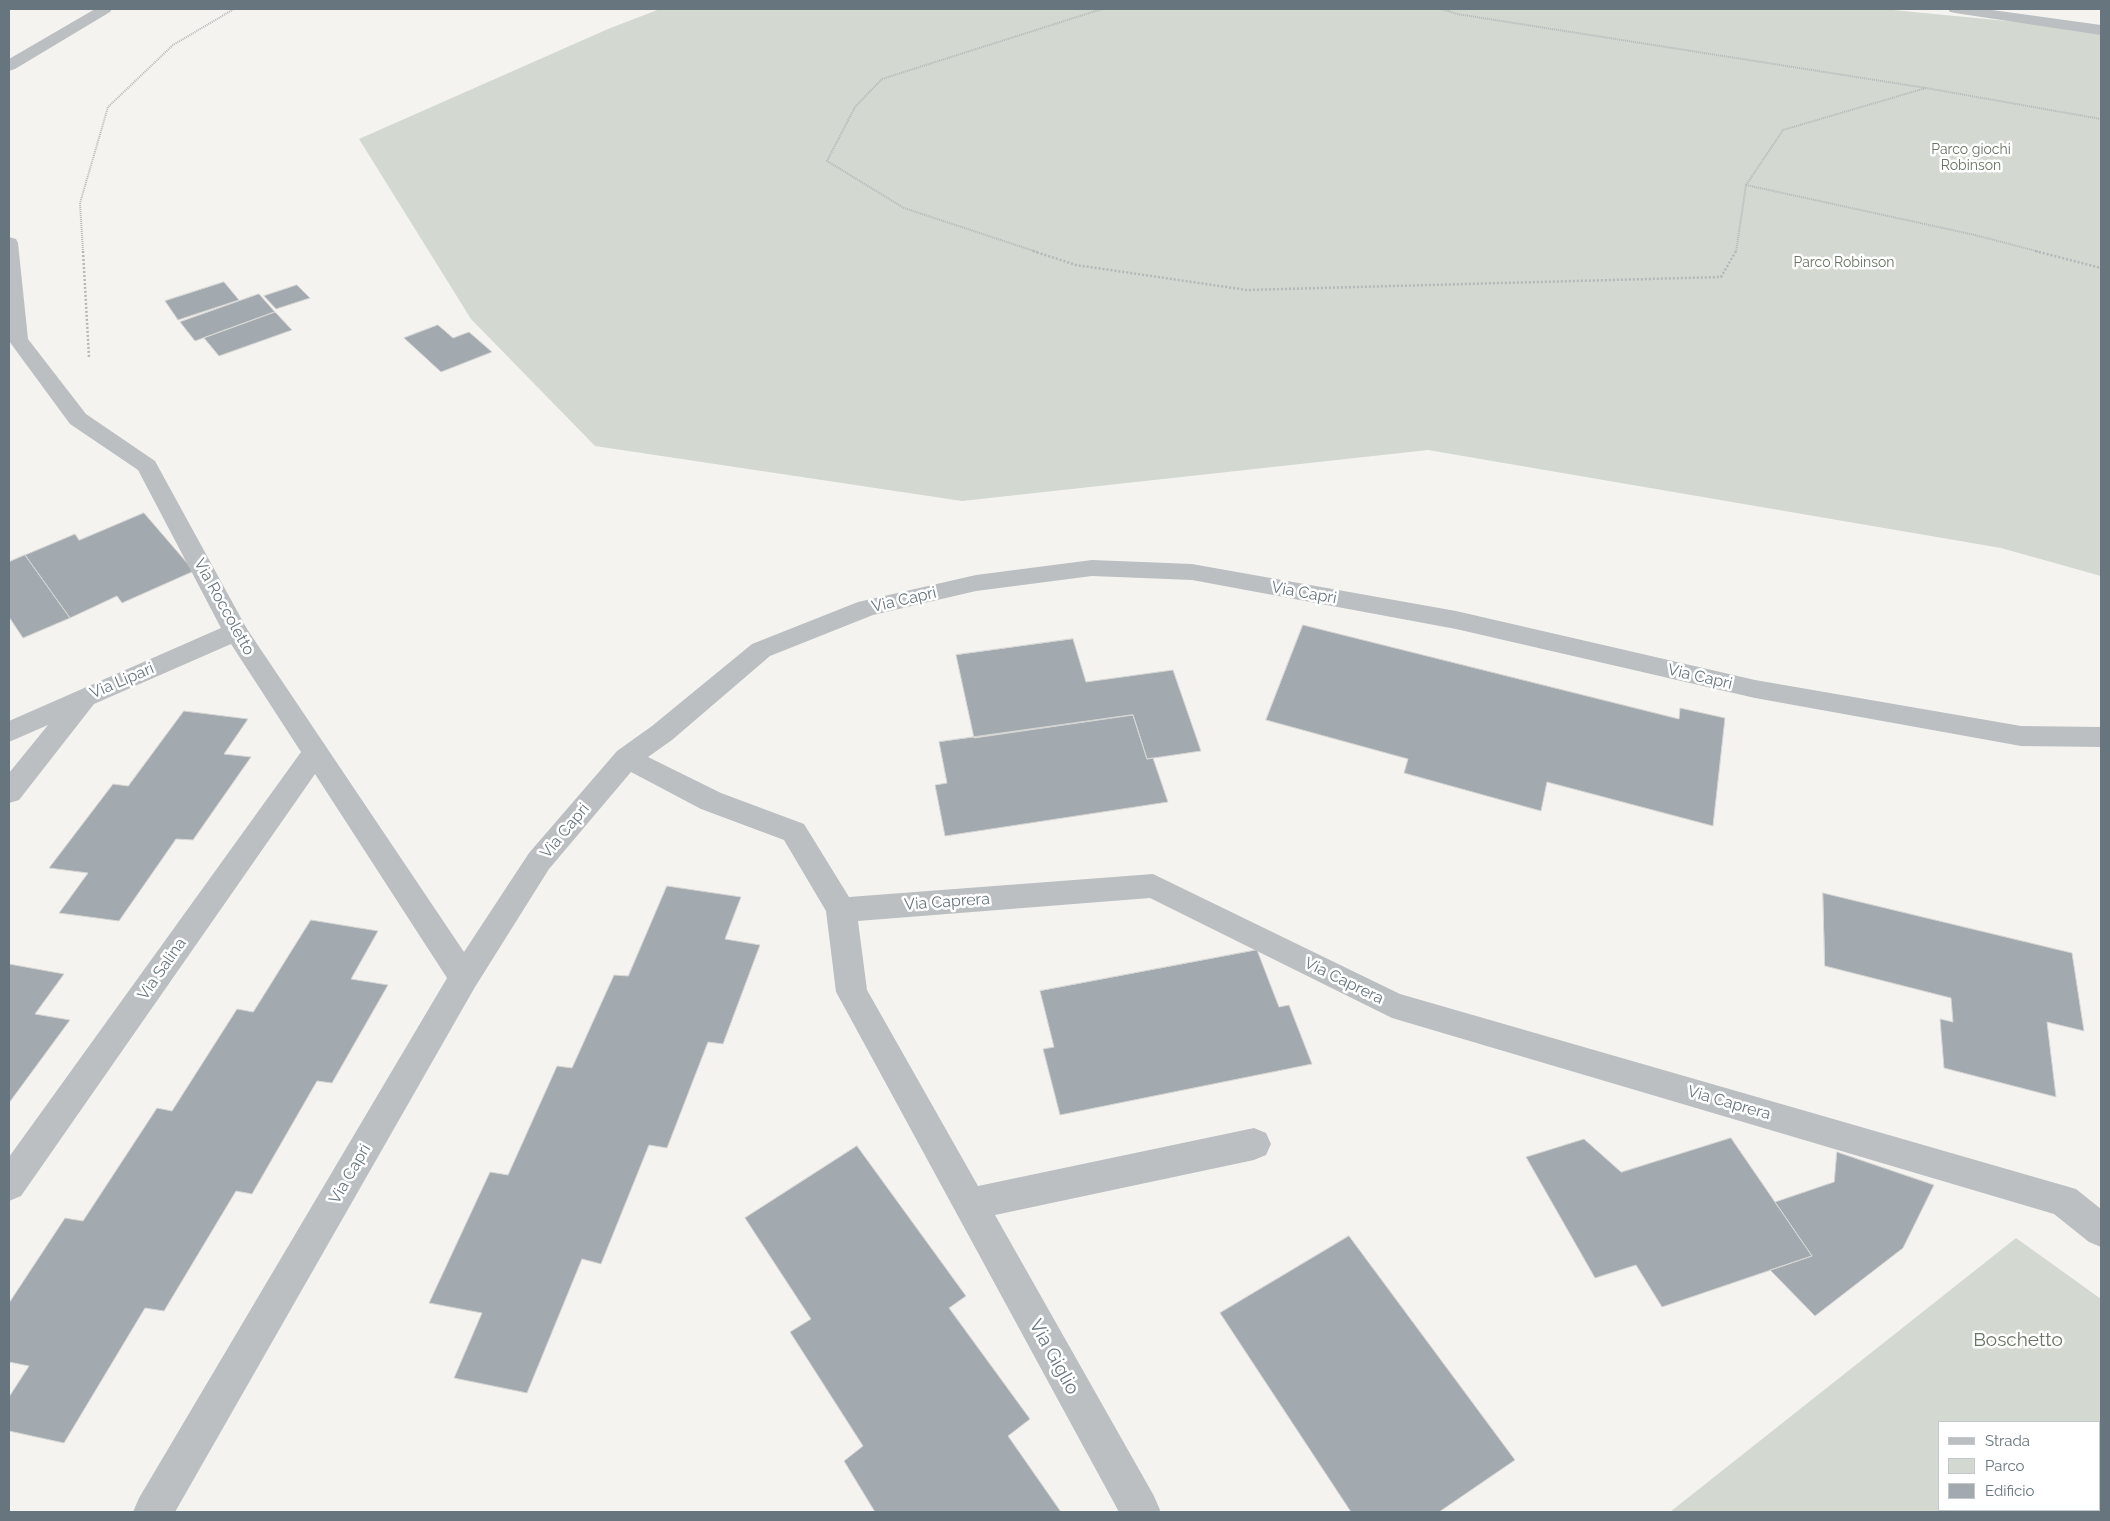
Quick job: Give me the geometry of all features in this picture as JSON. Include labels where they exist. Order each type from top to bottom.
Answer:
[{"type":"street","points":[[9,66],[105,9]]},
{"type":"street","points":[[1954,9],[2101,30]]},
{"type":"street","name":"Via Roccoletto","points":[[9,243],[18,340],[78,420],[147,466],[236,632],[464,978]]},
{"type":"street","name":"Via Capri","points":[[153,1512],[464,978],[539,861],[627,758],[662,732],[761,650],[867,608],[976,584],[1092,568],[1192,572],[1456,620],[1755,690],[2021,736],[2101,737]]},
{"type":"street","name":"Via Lipari","points":[[9,732],[236,632]]},
{"type":"street","points":[[9,792],[87,696]]},
{"type":"street","name":"Via Salina","points":[[9,1185],[315,753]]},
{"type":"street","points":[[627,758],[710,801],[794,832],[841,910]]},
{"type":"street","name":"Via Caprera","points":[[841,910],[1153,886],[1392,1005],[2064,1201],[2101,1230]]},
{"type":"street","name":"Via Giglio","points":[[841,910],[852,992],[968,1204],[1140,1510]]},
{"type":"street","points":[[968,1204],[1254,1144]]},
{"type":"path","points":[[93,364],[89,356],[80,203],[108,108],[173,45],[234,9]]},
{"type":"path","points":[[1102,9],[882,80],[855,108],[827,161],[904,208],[1076,265],[1247,290],[1721,277],[1736,252],[1746,185],[1783,130],[1926,88]]},
{"type":"path","points":[[1442,9],[1457,14],[1926,88],[2101,119]]},
{"type":"path","points":[[1746,185],[1976,235],[2101,268]]},
{"type":"green space","name":"Parco Robinson","points":[[660,9],[1882,9],[2101,30],[2101,576],[2001,548],[1428,450],[962,501],[595,446],[471,319],[359,139],[608,29]]},
{"type":"green space","name":"Boschetto","points":[[2016,1238],[2101,1299],[2101,1512],[1670,1512]]},
{"type":"building","points":[[224,282],[239,300],[178,320],[165,301]]},
{"type":"building","points":[[297,285],[310,298],[276,309],[264,296]]},
{"type":"building","points":[[259,294],[275,312],[195,341],[180,322]]},
{"type":"building","points":[[275,312],[292,330],[219,356],[204,338]]},
{"type":"building","points":[[438,325],[453,338],[469,332],[492,352],[441,372],[404,338]]},
{"type":"building","points":[[144,513],[194,571],[122,603],[117,596],[70,618],[25,555],[75,534],[79,540]]},
{"type":"building","points":[[25,555],[70,618],[23,638],[9,617],[9,562]]},
{"type":"building","points":[[1303,625],[1679,719],[1680,708],[1725,718],[1713,826],[1547,782],[1541,811],[1404,773],[1408,759],[1266,720]]},
{"type":"building","points":[[1073,639],[1086,682],[1173,670],[1201,751],[1147,759],[1133,715],[974,738],[956,655]]},
{"type":"building","points":[[184,711],[248,719],[224,754],[251,757],[193,840],[176,839],[119,921],[59,913],[88,873],[49,868],[113,784],[128,786]]},
{"type":"building","points":[[1133,715],[1147,759],[1153,758],[1168,802],[945,836],[935,785],[947,783],[939,742]]},
{"type":"building","points":[[667,886],[741,897],[725,939],[760,945],[723,1044],[708,1042],[667,1148],[649,1145],[601,1264],[582,1259],[527,1393],[454,1378],[482,1313],[429,1303],[490,1172],[508,1175],[557,1066],[572,1068],[614,975],[628,976]]},
{"type":"building","points":[[1823,893],[2072,953],[2084,1031],[2047,1022],[2056,1097],[1944,1068],[1940,1019],[1953,1022],[1951,998],[1825,966]]},
{"type":"building","points":[[311,920],[378,931],[351,979],[388,985],[332,1083],[317,1081],[252,1194],[236,1191],[164,1311],[145,1308],[64,1443],[9,1431],[9,1397],[29,1366],[9,1362],[9,1303],[65,1218],[83,1221],[157,1108],[172,1111],[237,1009],[253,1012]]},
{"type":"building","points":[[1257,950],[1279,1007],[1289,1005],[1312,1064],[1060,1115],[1043,1049],[1054,1047],[1040,991]]},
{"type":"building","points":[[9,964],[64,974],[35,1014],[70,1020],[9,1103]]},
{"type":"building","points":[[1731,1138],[1812,1256],[1662,1307],[1636,1265],[1595,1278],[1526,1157],[1584,1139],[1621,1172]]},
{"type":"building","points":[[857,1146],[966,1296],[949,1308],[1030,1419],[1008,1436],[1061,1512],[875,1512],[844,1461],[863,1446],[790,1332],[811,1319],[745,1218]]},
{"type":"building","points":[[1837,1152],[1934,1185],[1903,1248],[1815,1316],[1770,1270],[1812,1256],[1775,1202],[1834,1182]]},
{"type":"building","points":[[1349,1236],[1515,1460],[1439,1512],[1351,1512],[1220,1313]]},
{"type":"park label","name":"Parco giochi Robinson","points":[[1971,158]]}]
